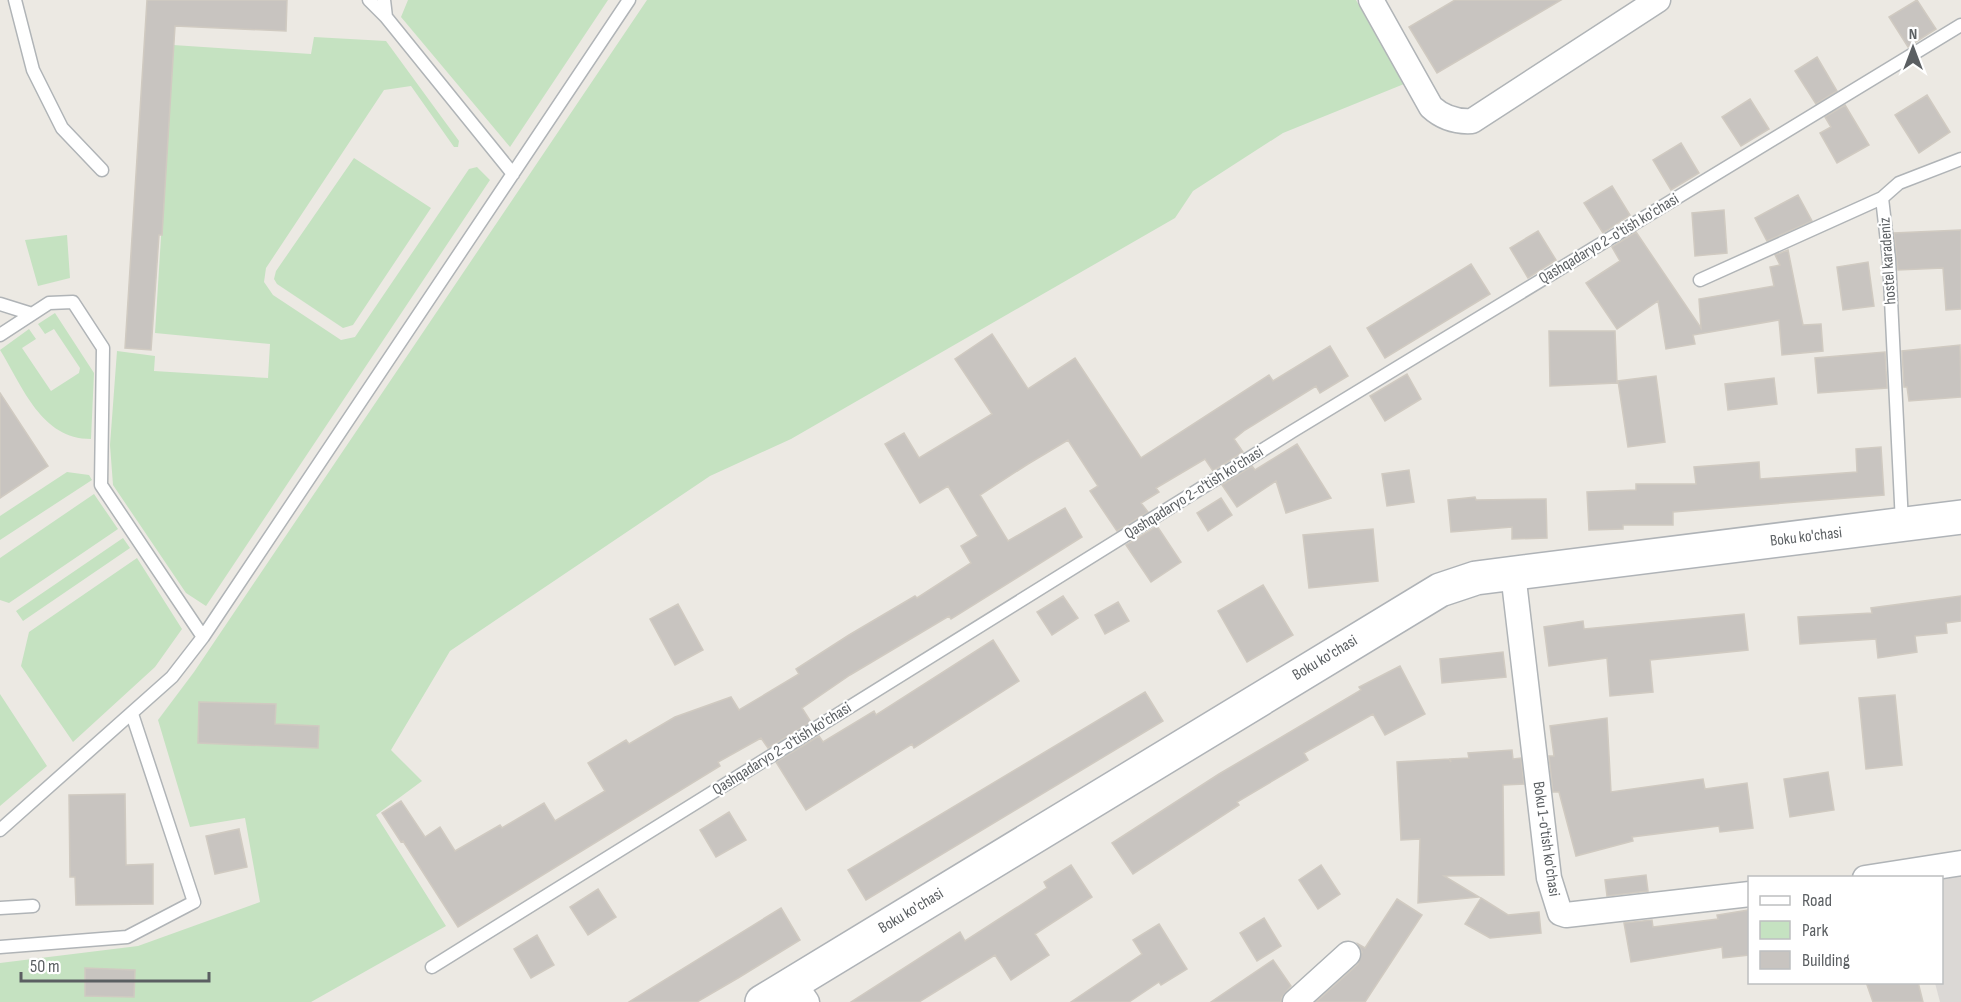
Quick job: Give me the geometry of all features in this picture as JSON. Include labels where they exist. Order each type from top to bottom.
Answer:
[{"type":"street","points":[[1371,0],[1431,107],[1440,115],[1461,122],[1472,121],[1658,0]]},
{"type":"street","name":"Boku ko'chasi","points":[[762,1002],[801,992],[1406,608],[1458,583],[1513,573],[1961,518]]},
{"type":"street","name":"Boku 1-o'tish ko'chasi","points":[[1513,573],[1549,878],[1560,913],[1566,915],[1748,894]]},
{"type":"street","points":[[1878,876],[1961,863]]},
{"type":"street","points":[[1295,1002],[1348,954]]},
{"type":"lane","points":[[15,0],[33,70],[62,128],[102,170]]},
{"type":"lane","points":[[369,0],[386,17],[513,174]]},
{"type":"lane","points":[[384,0],[386,17]]},
{"type":"lane","points":[[0,830],[172,677],[203,637],[629,0]]},
{"type":"lane","name":"Qashqadaryo 2-o'tish ko'chasi","points":[[432,967],[1293,432],[1961,26]]},
{"type":"lane","points":[[1882,198],[1899,183],[1961,159]]},
{"type":"lane","name":"hostel karadeniz","points":[[1700,280],[1882,198],[1889,259],[1902,525]]},
{"type":"lane","points":[[0,303],[32,314]]},
{"type":"lane","points":[[0,335],[49,303],[73,303],[103,348],[101,485],[203,637]]},
{"type":"lane","points":[[0,947],[127,937],[194,902],[132,714]]},
{"type":"lane","points":[[0,908],[33,906]]},
{"type":"shaded area","points":[[1961,875],[1961,1002],[1940,1002],[1935,984],[1943,984],[1943,879]]},
{"type":"green space","points":[[408,0],[608,0],[510,147],[401,17]]},
{"type":"green space","points":[[647,0],[1356,0],[1404,84],[1283,133],[1193,191],[1175,218],[791,439],[710,476],[450,651],[391,750],[422,781],[376,815],[446,926],[311,1002],[0,1002],[0,963],[138,946],[260,902],[245,818],[190,827],[158,720],[194,672]]},
{"type":"green space","points":[[314,37],[386,41],[459,141],[458,147],[454,147],[411,86],[384,90],[266,268],[264,282],[273,295],[341,340],[355,337],[469,169],[477,167],[490,180],[206,606],[186,593],[113,485],[110,445],[117,351],[155,356],[154,371],[268,378],[270,344],[155,333],[173,45],[311,54]]},
{"type":"green space","points":[[354,158],[431,208],[353,325],[343,328],[277,284],[274,279],[276,271]]},
{"type":"green space","points":[[67,235],[70,278],[38,286],[25,240]]},
{"type":"green space","points":[[55,313],[94,373],[91,439],[74,437],[46,421],[35,408],[0,350],[29,329],[36,339],[22,348],[51,391],[79,373],[80,368],[54,329],[45,334],[38,324]]},
{"type":"green space","points":[[67,472],[89,475],[92,480],[0,540],[0,516]]},
{"type":"green space","points":[[94,494],[118,529],[9,603],[0,600],[0,558]]},
{"type":"green space","points":[[123,538],[130,548],[23,621],[16,611]]},
{"type":"green space","points":[[137,558],[182,629],[155,667],[73,742],[21,666],[29,632]]},
{"type":"green space","points":[[0,694],[47,766],[0,806]]},
{"type":"building","points":[[147,0],[287,0],[286,31],[175,26],[162,235],[159,235],[151,350],[125,348]]},
{"type":"building","points":[[1455,0],[1561,0],[1437,73],[1409,27]]},
{"type":"building","points":[[1917,0],[1936,29],[1908,47],[1889,17]]},
{"type":"building","points":[[1817,57],[1837,91],[1816,104],[1795,71]]},
{"type":"building","points":[[1927,95],[1950,132],[1919,153],[1895,115]]},
{"type":"building","points":[[1750,99],[1769,129],[1741,146],[1722,117]]},
{"type":"building","points":[[1845,105],[1869,145],[1837,163],[1820,133],[1831,127],[1825,117]]},
{"type":"building","points":[[1681,143],[1699,173],[1671,190],[1653,160]]},
{"type":"building","points":[[1612,186],[1630,215],[1603,233],[1584,203]]},
{"type":"building","points":[[1798,195],[1812,221],[1767,241],[1755,218]]},
{"type":"building","points":[[1724,210],[1727,253],[1695,256],[1692,213]]},
{"type":"building","points":[[1961,230],[1961,309],[1946,310],[1943,268],[1898,270],[1894,233]]},
{"type":"building","points":[[1538,231],[1556,260],[1528,278],[1510,248]]},
{"type":"building","points":[[1636,232],[1701,328],[1699,299],[1774,286],[1770,267],[1780,265],[1775,255],[1788,250],[1803,325],[1821,324],[1823,351],[1782,355],[1779,320],[1693,335],[1695,344],[1666,349],[1658,301],[1617,329],[1586,283],[1620,261],[1612,247]]},
{"type":"building","points":[[1868,262],[1874,306],[1843,310],[1837,267]]},
{"type":"building","points":[[1471,264],[1490,294],[1385,358],[1367,328]]},
{"type":"building","points":[[1549,331],[1615,331],[1617,383],[1550,386]]},
{"type":"building","points":[[992,334],[1028,389],[1075,358],[1141,458],[1269,375],[1273,381],[1330,346],[1348,376],[1320,393],[1316,386],[1245,430],[1234,439],[1243,452],[1213,471],[1205,459],[1156,488],[1159,492],[1141,503],[1148,512],[1117,531],[1090,491],[1098,486],[1068,440],[1028,464],[980,495],[1008,541],[1065,508],[1082,537],[951,619],[949,616],[850,675],[802,708],[811,722],[768,748],[761,738],[718,762],[720,766],[458,927],[403,841],[401,842],[382,813],[401,801],[425,837],[440,827],[455,851],[500,825],[502,828],[544,803],[555,821],[605,791],[588,763],[626,740],[629,744],[675,717],[731,697],[739,710],[799,674],[796,669],[849,635],[915,596],[917,598],[971,563],[961,546],[978,536],[948,486],[920,503],[885,444],[904,433],[919,458],[992,414],[955,359]]},
{"type":"building","points":[[1960,345],[1961,397],[1909,401],[1907,387],[1904,387],[1902,351]]},
{"type":"building","points":[[1885,352],[1887,388],[1818,393],[1815,358]]},
{"type":"building","points":[[1407,374],[1421,399],[1385,421],[1370,396]]},
{"type":"building","points":[[1656,376],[1665,442],[1628,447],[1618,381]]},
{"type":"building","points":[[1774,378],[1777,404],[1728,410],[1725,384]]},
{"type":"building","points":[[0,393],[48,466],[0,498]]},
{"type":"building","points":[[1297,444],[1331,498],[1286,513],[1276,481],[1237,507],[1222,485],[1252,466],[1255,470]]},
{"type":"building","points":[[1881,447],[1884,495],[1673,512],[1673,525],[1623,525],[1623,529],[1589,530],[1587,492],[1636,490],[1636,484],[1696,484],[1694,467],[1759,462],[1760,479],[1857,472],[1856,449]]},
{"type":"building","points":[[1409,470],[1414,502],[1387,506],[1382,474]]},
{"type":"building","points":[[1475,497],[1476,500],[1546,499],[1547,538],[1512,539],[1512,527],[1451,532],[1448,500]]},
{"type":"building","points":[[1221,498],[1232,515],[1208,531],[1197,513]]},
{"type":"building","points":[[1157,526],[1181,562],[1151,582],[1126,545]]},
{"type":"building","points":[[1373,529],[1378,581],[1309,588],[1303,535]]},
{"type":"building","points":[[1263,585],[1293,635],[1247,662],[1218,611]]},
{"type":"building","points":[[1063,596],[1078,618],[1052,635],[1037,612]]},
{"type":"building","points":[[1961,596],[1961,621],[1946,623],[1947,633],[1915,636],[1917,652],[1878,658],[1876,639],[1800,644],[1798,617],[1872,613],[1871,608]]},
{"type":"building","points":[[1118,602],[1129,621],[1105,634],[1095,615]]},
{"type":"building","points":[[678,604],[703,650],[675,665],[650,619]]},
{"type":"building","points":[[1744,614],[1748,650],[1650,660],[1653,692],[1610,696],[1607,658],[1549,666],[1544,627],[1583,621],[1584,629]]},
{"type":"building","points":[[993,640],[1019,681],[914,748],[912,744],[806,810],[776,762],[819,736],[823,742],[874,711],[876,715]]},
{"type":"building","points":[[1503,652],[1506,677],[1442,683],[1440,659]]},
{"type":"building","points":[[1400,666],[1425,714],[1385,735],[1373,714],[1304,753],[1308,760],[1237,802],[1239,805],[1133,874],[1112,843],[1219,774],[1361,690],[1359,687]]},
{"type":"building","points":[[1145,692],[1163,721],[866,900],[848,870]]},
{"type":"building","points":[[1895,695],[1902,765],[1866,769],[1859,698]]},
{"type":"building","points":[[199,702],[276,704],[275,724],[319,726],[318,748],[198,743]]},
{"type":"building","points":[[1607,718],[1611,792],[1703,779],[1705,789],[1747,783],[1753,828],[1720,832],[1719,826],[1632,837],[1633,841],[1576,856],[1559,792],[1553,792],[1549,756],[1554,756],[1550,726]]},
{"type":"building","points":[[1512,750],[1513,759],[1521,758],[1524,784],[1503,785],[1504,875],[1444,876],[1479,897],[1418,903],[1420,839],[1401,840],[1397,762],[1449,759],[1451,762],[1450,759],[1469,758],[1468,753]]},
{"type":"building","points":[[1828,772],[1834,810],[1790,817],[1784,779]]},
{"type":"building","points":[[125,794],[126,865],[153,864],[153,904],[76,905],[75,877],[70,877],[69,795]]},
{"type":"building","points":[[729,812],[746,840],[716,857],[700,830]]},
{"type":"building","points":[[239,829],[247,867],[215,874],[206,836]]},
{"type":"building","points":[[1071,865],[1092,897],[1035,934],[1049,955],[1011,980],[995,955],[919,1002],[851,1002],[960,932],[965,941],[1047,888],[1044,882]]},
{"type":"building","points":[[1321,865],[1340,894],[1318,909],[1299,880]]},
{"type":"building","points":[[1646,875],[1648,891],[1607,896],[1605,880]]},
{"type":"building","points":[[598,889],[616,917],[588,935],[570,907]]},
{"type":"building","points":[[1481,898],[1508,915],[1539,912],[1541,933],[1490,938],[1465,924]]},
{"type":"building","points":[[1397,899],[1422,915],[1365,1002],[1316,1002],[1358,964],[1362,952],[1358,944],[1365,948]]},
{"type":"building","points":[[781,908],[800,940],[697,1002],[629,1002]]},
{"type":"building","points":[[1748,910],[1748,955],[1723,958],[1722,947],[1631,962],[1624,923],[1652,920],[1653,927],[1718,919],[1717,915]]},
{"type":"building","points":[[1264,918],[1281,946],[1257,961],[1240,933]]},
{"type":"building","points":[[1159,924],[1187,969],[1161,985],[1159,982],[1129,1002],[1071,1002],[1142,954],[1133,940]]},
{"type":"building","points":[[537,935],[554,965],[531,978],[514,949]]},
{"type":"building","points":[[1273,960],[1291,986],[1282,997],[1281,1002],[1211,1002]]},
{"type":"building","points":[[85,968],[135,970],[134,997],[85,996]]},
{"type":"building","points":[[1867,984],[1918,984],[1923,1002],[1873,1002]]}]
